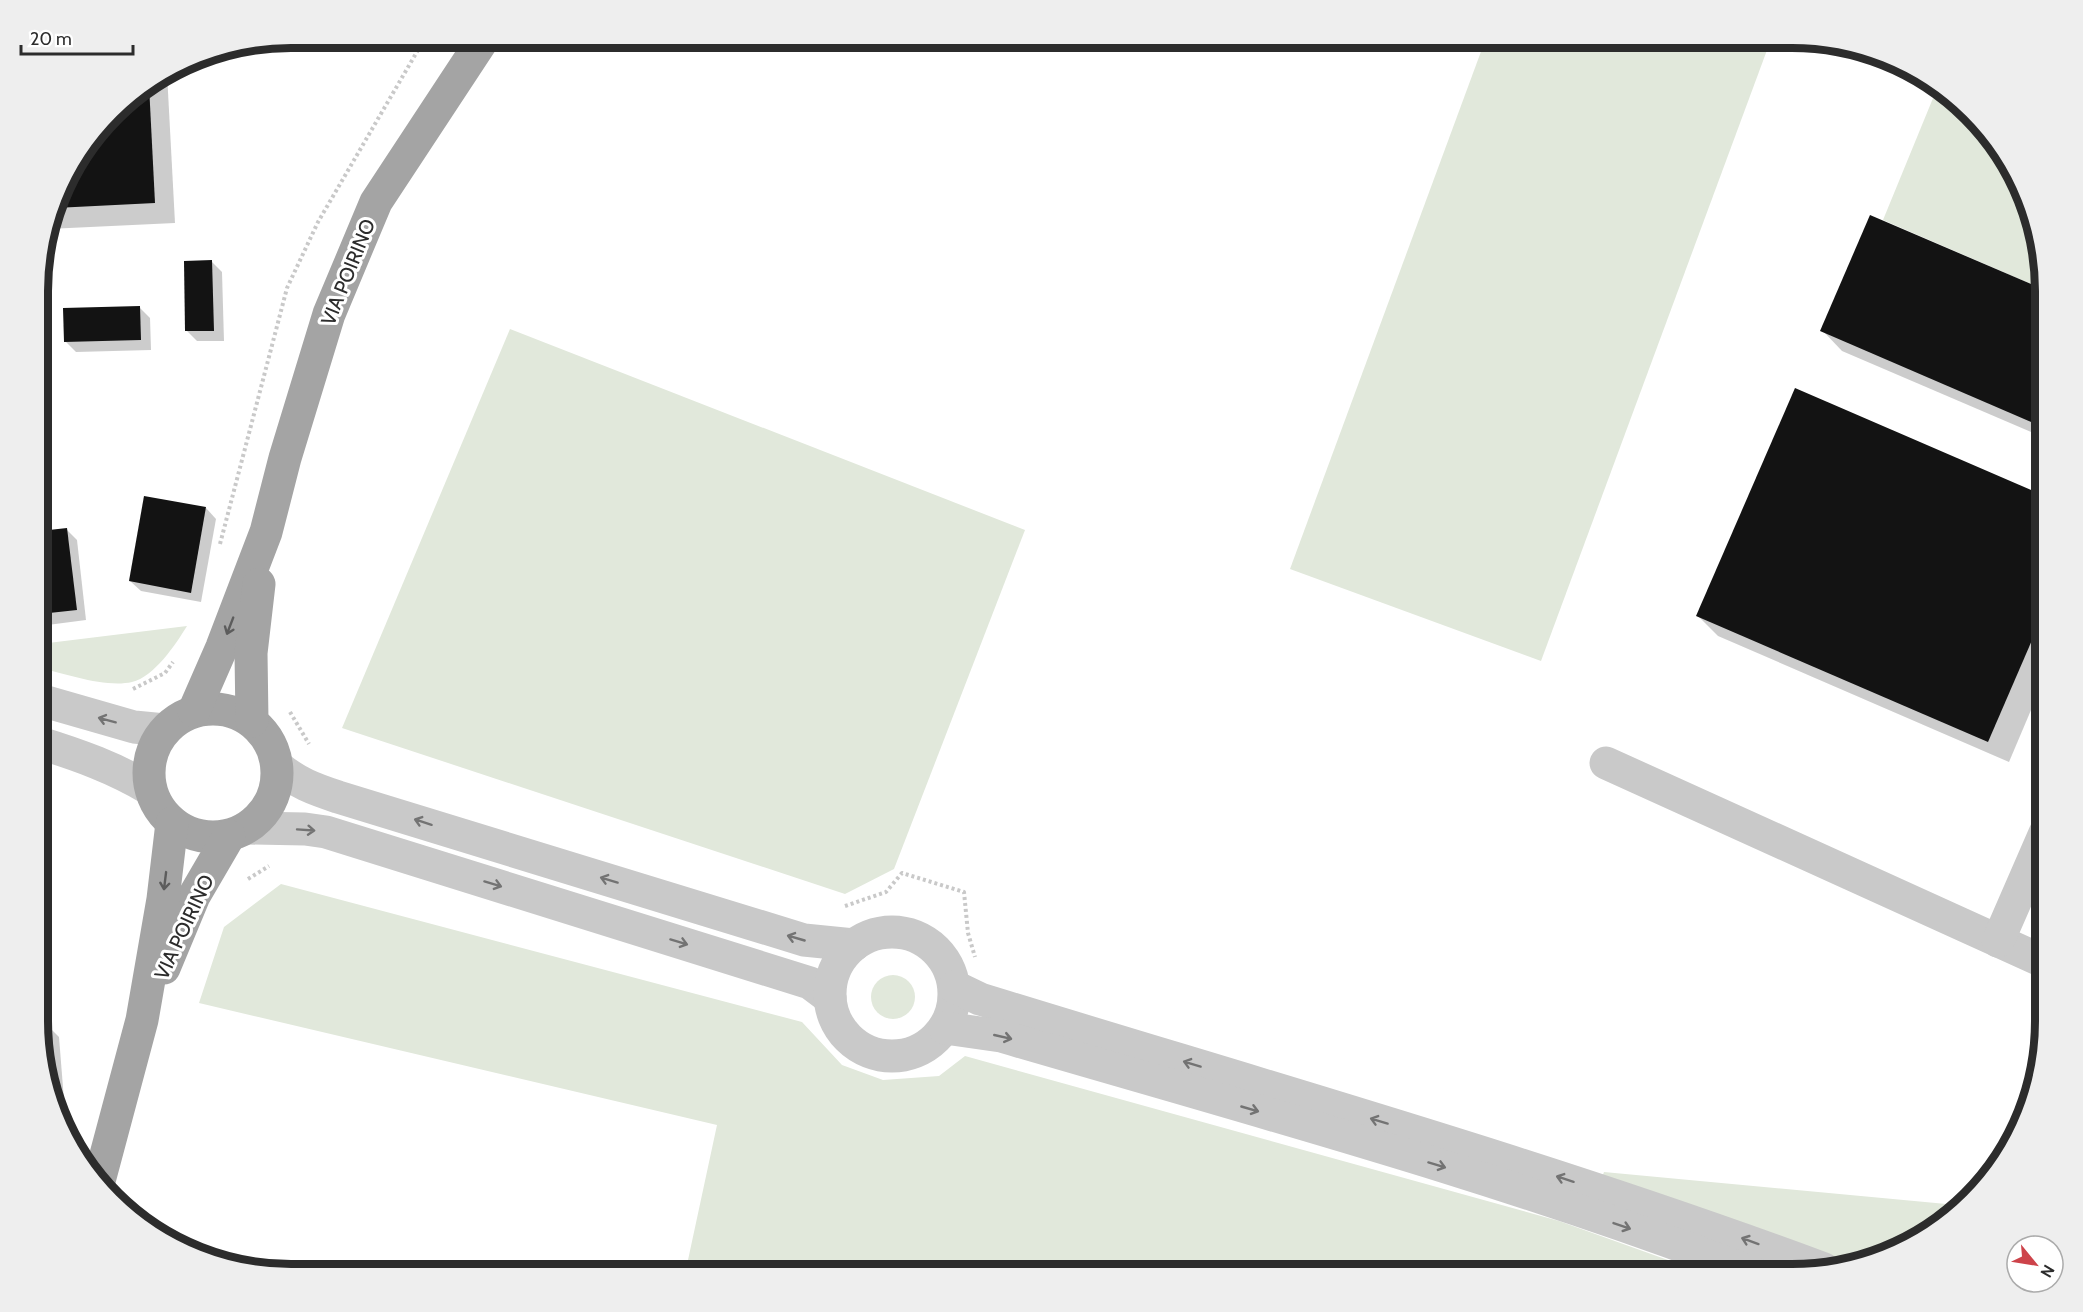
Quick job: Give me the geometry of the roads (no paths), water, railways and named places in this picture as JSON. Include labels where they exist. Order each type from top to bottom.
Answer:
[{"type":"main road","name":"VIA POIRINO","points":[[194,711],[222,647],[266,532],[285,458],[329,314],[376,202],[477,48]]},
{"type":"main road","name":"VIA POIRINO","points":[[252,721],[251,653],[266,532]]},
{"type":"main road","points":[[214,708],[234,712],[252,721],[265,734],[273,748],[277,766],[277,784],[271,801],[261,817],[238,832],[209,838],[189,833],[172,823],[158,808],[150,789],[149,768],[154,747],[165,730],[178,718],[194,711],[214,708]]},
{"type":"main road","name":"VIA POIRINO","points":[[101,1173],[142,1020],[172,823]]},
{"type":"main road","name":"VIA POIRINO","points":[[142,1020],[194,896],[238,832]]},
{"type":"street","points":[[48,702],[134,727],[165,730]]},
{"type":"street","points":[[48,746],[120,771],[150,789]]},
{"type":"street","points":[[1606,764],[2035,958]]},
{"type":"street","points":[[277,766],[292,779],[310,788],[338,797],[804,940],[854,945]]},
{"type":"street","points":[[238,832],[305,829],[326,832],[810,983],[830,998]]},
{"type":"street","points":[[1998,941],[2035,857]]},
{"type":"street","points":[[890,931],[910,934],[927,941],[950,969],[955,987],[953,1008],[945,1028],[932,1042],[915,1052],[896,1056],[877,1054],[859,1047],[844,1034],[834,1017],[830,998],[832,978],[840,960],[854,945],[871,935],[890,931]]},
{"type":"street","points":[[955,987],[991,1003],[1450,1142],[1711,1227],[1808,1263]]},
{"type":"street","points":[[945,1028],[1001,1036],[1382,1148],[1635,1230],[1728,1264]]}]
